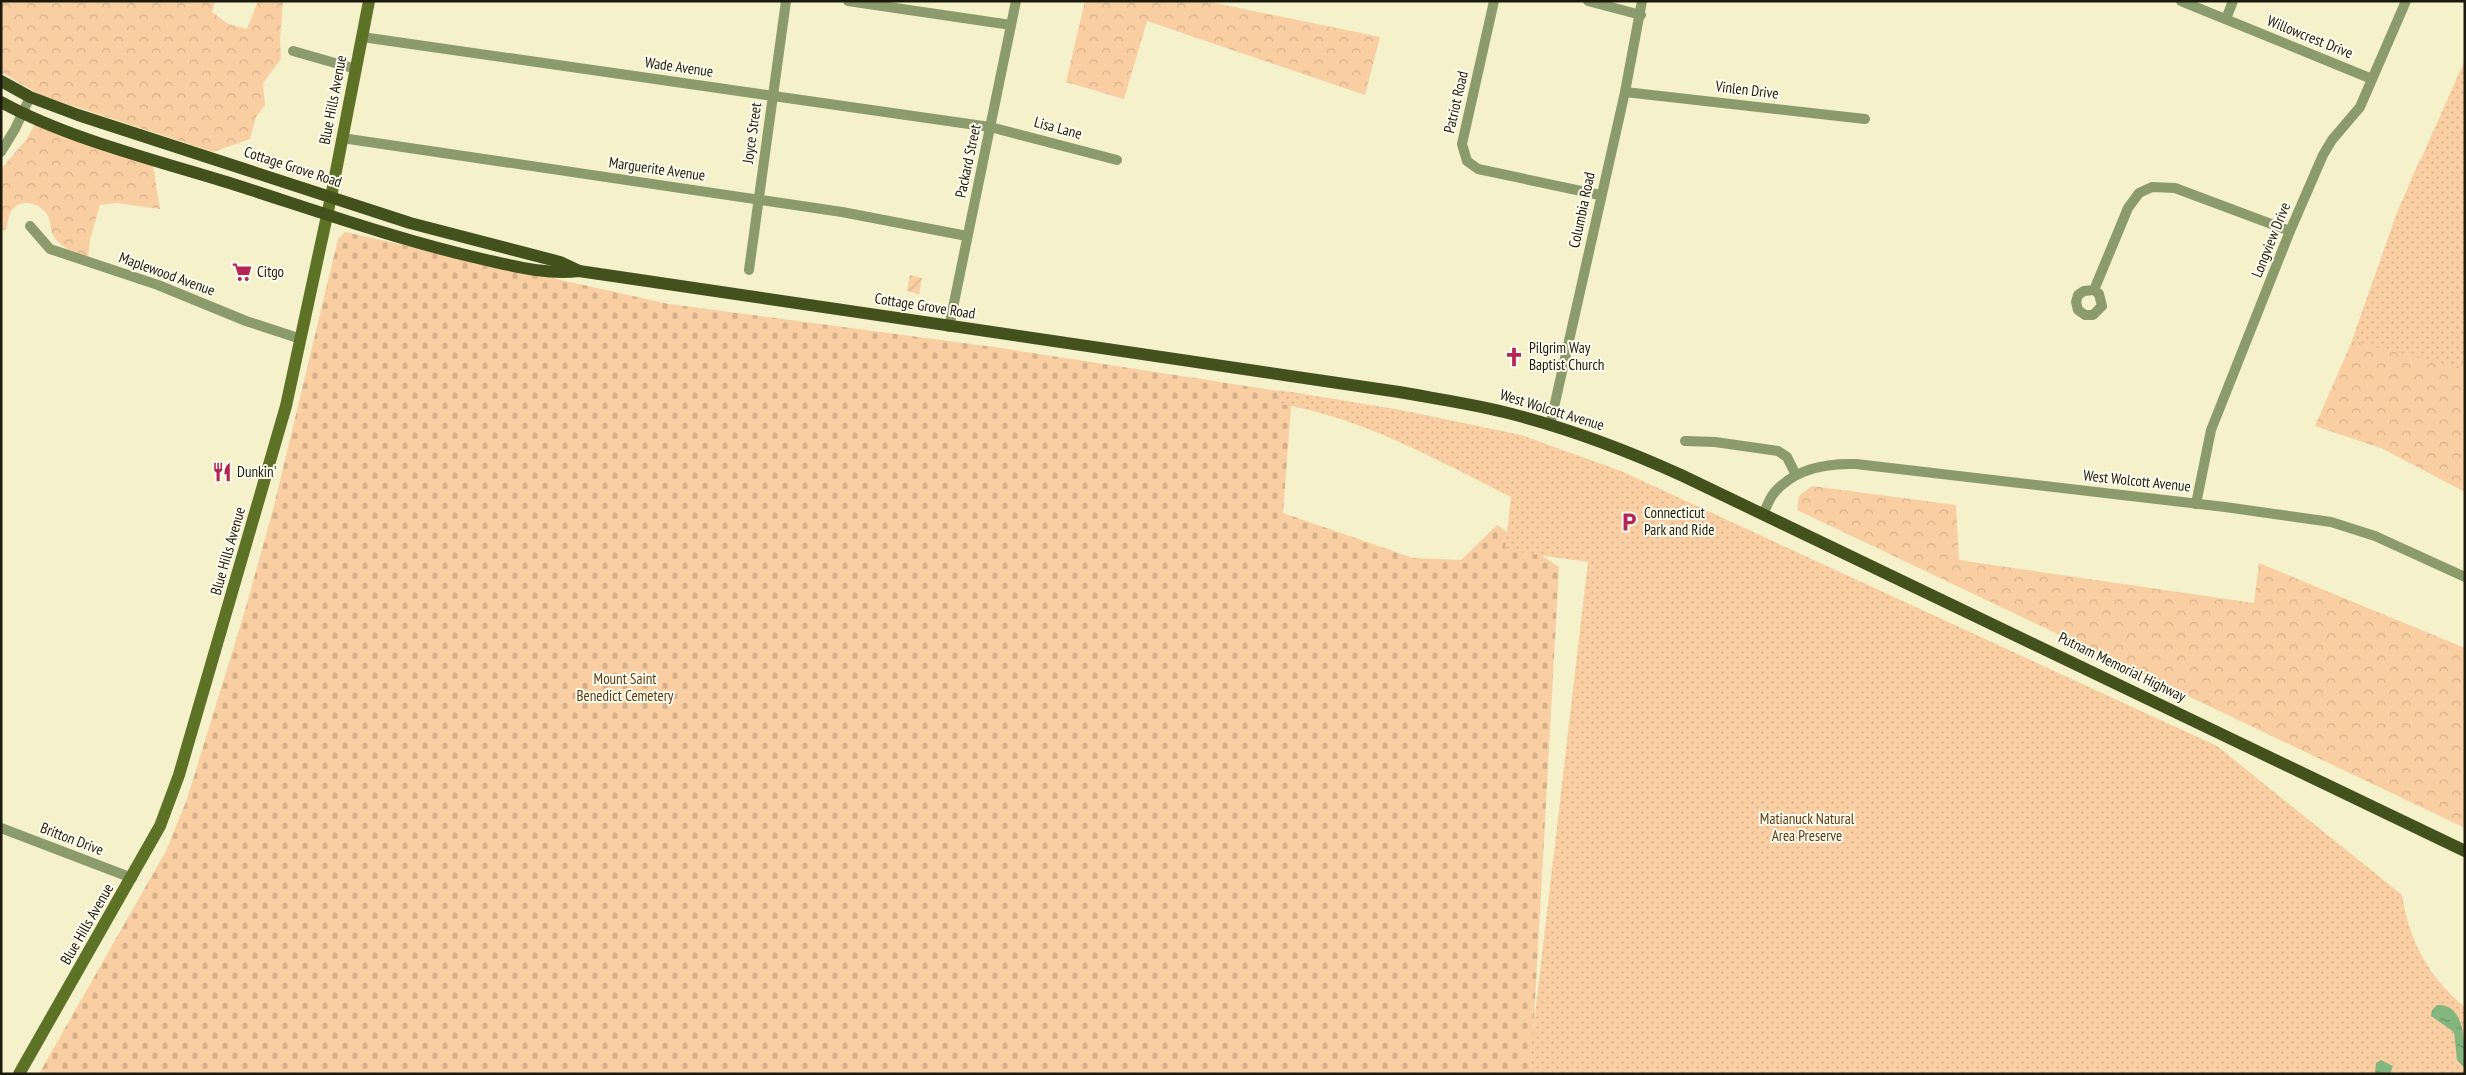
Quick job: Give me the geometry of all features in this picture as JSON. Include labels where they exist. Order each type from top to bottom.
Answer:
[{"type":"main road","name":"Blue Hills Avenue","points":[[19,1074],[160,826],[179,775],[270,465],[301,339],[369,1]]},
{"type":"main road","name":"Cottage Grove Road","points":[[1,81],[30,97],[78,115],[410,223],[560,262],[579,271]]},
{"type":"main road","name":"Cottage Grove Road","points":[[1,102],[22,113],[83,136],[327,215],[465,255],[559,273],[579,271],[1266,373]]},
{"type":"main road","name":"West Wolcott Avenue","points":[[1266,373],[1470,404],[1550,425],[1630,452],[1764,515]]},
{"type":"main road","name":"Putnam Memorial Highway","points":[[1764,515],[2465,851]]},
{"type":"street","name":"Joyce Street","points":[[749,270],[786,1]]},
{"type":"street","points":[[848,1],[1011,25]]},
{"type":"street","name":"Packard Street","points":[[948,327],[1016,1]]},
{"type":"street","name":"Patriot Road","points":[[1494,1],[1462,144],[1467,161],[1478,169],[1600,195]]},
{"type":"street","points":[[1588,1],[1641,15]]},
{"type":"street","name":"Columbia Road","points":[[1550,425],[1572,332],[1600,195],[1625,92],[1641,15],[1642,1]]},
{"type":"street","name":"Willowcrest Drive","points":[[2181,1],[2372,79]]},
{"type":"street","points":[[2226,19],[2233,1]]},
{"type":"street","name":"Longview Drive","points":[[2196,504],[2212,430],[2290,231],[2323,155],[2332,140],[2360,107],[2406,1]]},
{"type":"street","name":"Wade Avenue","points":[[362,37],[990,127]]},
{"type":"street","points":[[293,51],[356,69]]},
{"type":"street","name":"Vinlen Drive","points":[[1625,92],[1865,119]]},
{"type":"street","points":[[1,152],[30,97]]},
{"type":"street","name":"Lisa Lane","points":[[990,127],[1117,160]]},
{"type":"street","name":"Marguerite Avenue","points":[[342,138],[888,220],[967,236]]},
{"type":"street","points":[[2094,290],[2128,208],[2139,193],[2152,187],[2175,188],[2290,231]]},
{"type":"street","name":"Maplewood Avenue","points":[[30,226],[50,249],[158,285],[246,321],[301,339]]},
{"type":"street","points":[[1684,441],[1715,442],[1778,451],[1787,457],[1796,475]]},
{"type":"street","name":"West Wolcott Avenue","points":[[1764,515],[1772,494],[1796,475],[1824,465],[1856,464],[2196,504],[2336,523],[2375,536],[2465,577]]},
{"type":"street","name":"Britton Drive","points":[[1,828],[132,878]]},
{"type":"green space","points":[[1,1],[215,1],[212,12],[228,24],[247,29],[258,1],[283,1],[280,40],[281,59],[263,83],[265,105],[256,117],[250,139],[213,152],[40,95],[1,72]]},
{"type":"green space","points":[[1085,1],[1205,1],[1380,37],[1365,95],[1147,21],[1124,99],[1066,82]]},
{"type":"green space","points":[[2465,60],[2465,370],[2352,341],[2397,213]]},
{"type":"green space","points":[[2465,108],[2465,492],[2381,448],[2315,426],[2352,341],[2397,213],[2420,159],[2439,162]]},
{"type":"green space","points":[[37,120],[152,159],[160,209],[117,203],[100,205],[90,239],[88,258],[60,244],[53,235],[48,216],[40,207],[29,203],[24,203],[14,208],[10,213],[6,229],[1,231],[1,169],[26,140]]},
{"type":"green space","name":"Mount Saint Benedict Cemetery","points":[[345,232],[669,304],[994,347],[1292,393],[1283,513],[1413,558],[1461,560],[1497,525],[1559,567],[1531,1074],[39,1074],[167,849],[187,799],[244,614],[274,506],[338,239]]},
{"type":"green space","points":[[910,275],[922,278],[919,294],[907,291]]},
{"type":"green space","name":"Matianuck Natural Area Preserve","points":[[1279,390],[1401,410],[1521,435],[1621,471],[2217,746],[2402,895],[2410,928],[2423,957],[2441,984],[2465,1007],[2465,1074],[1528,1074],[1588,562],[1505,550],[1511,497],[1425,454],[1367,428],[1306,409],[1275,403]]},
{"type":"green space","points":[[1812,486],[1956,505],[1959,560],[2254,603],[2259,563],[2465,648],[2465,828],[1797,510],[1799,496]]},
{"type":"water","points":[[2437,1005],[2447,1006],[2459,1018],[2464,1038],[2465,1068],[2457,1060],[2454,1032],[2431,1016],[2432,1010]]},
{"type":"water","points":[[2381,1060],[2393,1066],[2390,1074],[2375,1073],[2376,1063]]},
{"type":"place","name":"Citgo","points":[[242,272]]},
{"type":"place","name":"Pilgrim Way Baptist Church","points":[[1514,357]]},
{"type":"place","name":"Dunkin'","points":[[222,472]]},
{"type":"place","name":"Connecticut Park and Ride","points":[[1629,522]]}]
